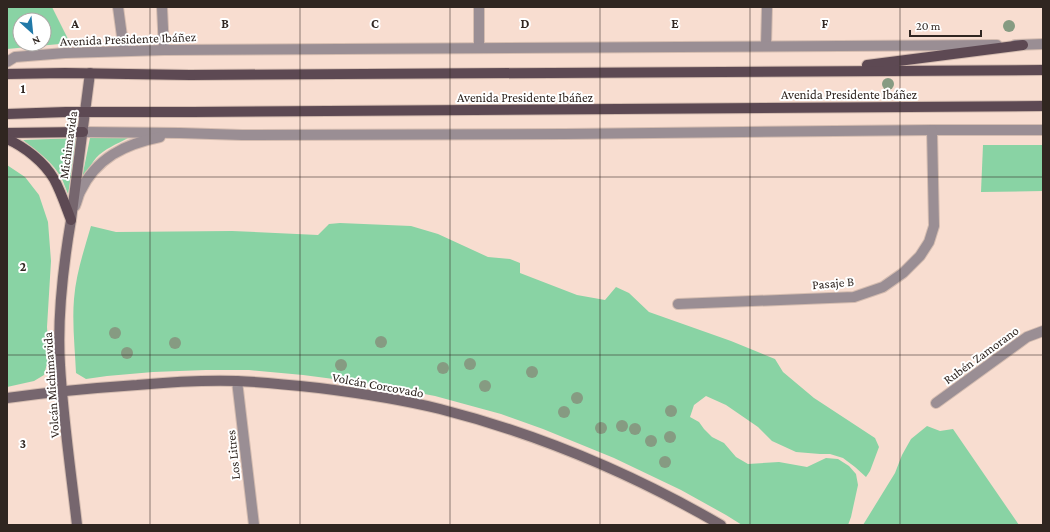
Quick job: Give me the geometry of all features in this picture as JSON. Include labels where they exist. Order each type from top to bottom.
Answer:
[{"type":"main road","points":[[823,71],[1023,45]]},
{"type":"main road","name":"Avenida Presidente Ibáñez","points":[[7,74],[90,73],[190,75],[1043,70]]},
{"type":"main road","name":"Avenida Presidente Ibáñez","points":[[7,114],[86,112],[1043,106]]},
{"type":"main road","points":[[7,133],[83,132]]},
{"type":"main road","points":[[7,139],[22,147],[44,166],[54,179],[71,220]]},
{"type":"street","points":[[118,7],[124,50]]},
{"type":"street","points":[[162,7],[164,50]]},
{"type":"street","points":[[479,7],[479,48]]},
{"type":"street","points":[[766,46],[767,7]]},
{"type":"street","name":"Avenida Presidente Ibáñez","points":[[7,62],[15,57],[124,50],[1043,44]]},
{"type":"street","name":"Michimavida","points":[[71,220],[90,73]]},
{"type":"street","name":"Pasaje B","points":[[678,304],[854,296],[882,287],[902,273],[920,256],[929,242],[934,226],[932,130]]},
{"type":"street","points":[[83,132],[257,135],[1043,130]]},
{"type":"street","points":[[71,220],[80,192],[89,177],[106,158],[131,145],[147,139],[180,133]]},
{"type":"street","name":"Volcán Michimavida","points":[[71,220],[67,243],[60,312],[60,364],[77,525]]},
{"type":"street","name":"Rubén Zamorano","points":[[936,403],[1026,337],[1043,331]]},
{"type":"street","name":"Volcán Corcovado","points":[[7,398],[105,387],[179,382],[238,381],[306,387],[383,398],[439,409],[491,424],[544,442],[594,461],[661,492],[721,525]]},
{"type":"street","name":"Los Litres","points":[[238,381],[254,525]]},
{"type":"green space","points":[[7,7],[52,7],[70,43],[52,45],[52,12],[12,12],[12,49],[7,49]]},
{"type":"green space","points":[[78,138],[68,194],[62,179],[54,167],[23,140]]},
{"type":"green space","points":[[90,138],[128,138],[99,155],[81,183]]},
{"type":"green space","points":[[983,145],[1043,145],[1043,191],[981,192]]},
{"type":"green space","points":[[7,165],[25,177],[39,195],[48,222],[51,261],[47,327],[49,356],[44,375],[34,381],[7,387]]},
{"type":"green space","points":[[340,223],[411,226],[438,234],[488,257],[510,259],[520,263],[520,273],[577,295],[605,300],[616,287],[629,293],[649,312],[731,341],[775,359],[783,372],[814,398],[875,438],[879,447],[870,471],[866,477],[843,458],[830,454],[796,452],[772,441],[758,427],[726,405],[706,396],[694,405],[690,417],[699,422],[712,437],[724,443],[736,457],[748,464],[779,462],[807,467],[826,458],[838,459],[849,466],[856,474],[858,485],[848,525],[742,525],[681,490],[614,458],[543,429],[501,414],[435,396],[372,384],[249,370],[153,372],[86,379],[76,373],[73,308],[78,271],[91,226],[116,232],[232,231],[318,235],[329,224]]},
{"type":"green space","points":[[927,426],[940,431],[953,429],[1019,525],[863,525],[895,473],[902,455],[911,439]]}]
